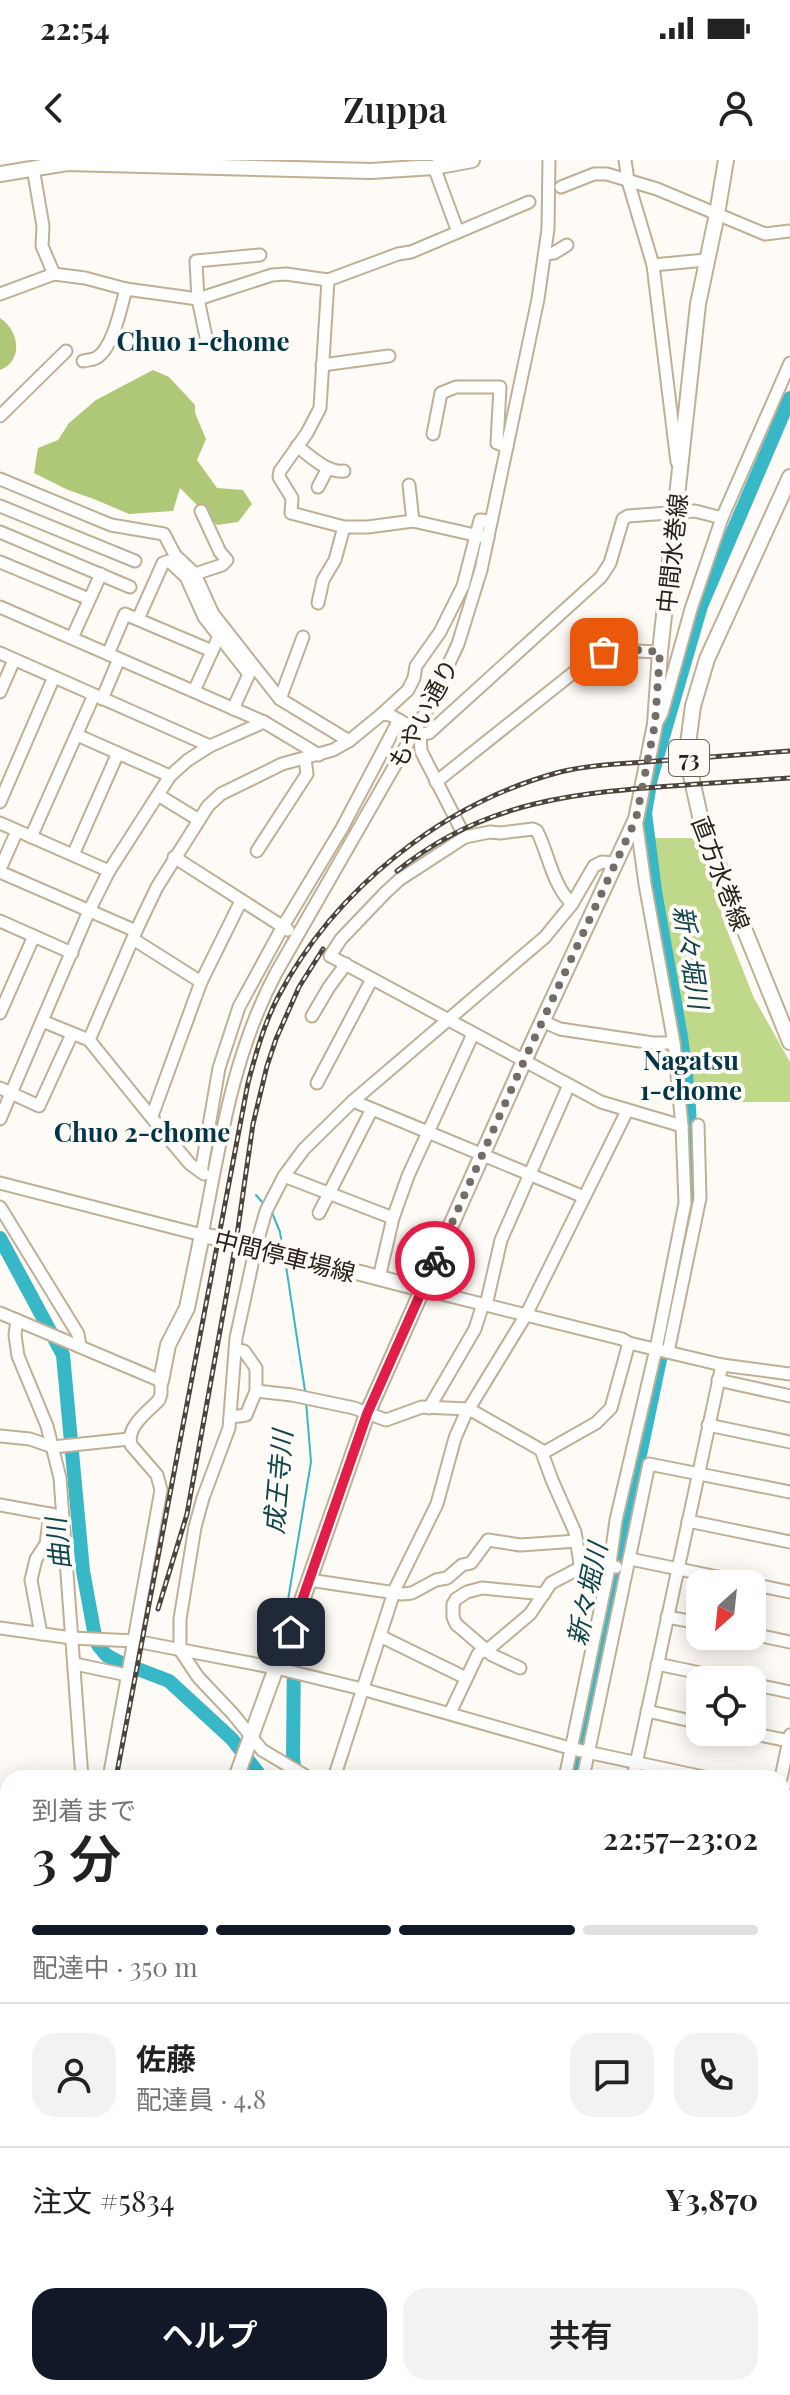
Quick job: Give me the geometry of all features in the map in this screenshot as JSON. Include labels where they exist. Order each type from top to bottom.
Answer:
[{"type":"main road","points":[[0,174],[67,163],[302,165],[371,171],[434,167],[472,160]]},
{"type":"main road","name":"中間水巻線","points":[[239,1770],[282,1658],[367,1414],[542,1021],[636,819],[655,724],[698,304],[726,160]]},
{"type":"main road","name":"直方水巻線","points":[[790,477],[707,659],[693,706],[688,744],[693,793],[702,825],[790,1042]]},
{"type":"main road","name":"中間停車場線","points":[[161,1381],[168,1345],[187,1308],[202,1235],[422,1289]]},
{"type":"street","name":"もやい通り","points":[[202,1235],[231,1091],[241,1052],[263,997],[354,835],[418,732],[458,644],[474,597],[482,536],[491,521],[538,299],[545,254],[549,160]]},
{"type":"street","points":[[625,160],[628,181],[653,265],[679,475]]},
{"type":"street","points":[[434,167],[458,232]]},
{"type":"street","points":[[33,168],[43,226],[42,246],[54,274]]},
{"type":"street","points":[[561,187],[594,174],[607,174],[657,189],[765,234],[790,231]]},
{"type":"street","points":[[0,294],[54,274],[85,278],[126,289],[198,299],[272,275],[328,280],[411,252],[529,202]]},
{"type":"street","points":[[545,254],[554,253],[567,245]]},
{"type":"street","points":[[206,337],[198,299],[196,261],[260,255]]},
{"type":"street","points":[[653,265],[706,260]]},
{"type":"street","points":[[89,1040],[134,935],[174,857],[208,806],[221,794],[282,764],[319,755],[349,741],[408,690],[416,666],[440,632],[463,586],[482,536],[413,521],[344,527],[291,513],[292,498],[279,477],[320,408],[328,280]]},
{"type":"street","points":[[83,361],[95,359],[105,350],[114,332],[126,289]]},
{"type":"street","points":[[1,413],[66,351]]},
{"type":"street","points":[[322,365],[389,356]]},
{"type":"street","points":[[655,724],[662,713],[691,609],[722,518],[790,363]]},
{"type":"street","points":[[433,434],[441,393],[456,387],[500,387],[497,443],[507,447]]},
{"type":"street","points":[[297,446],[328,468],[344,471]]},
{"type":"street","points":[[318,487],[328,468]]},
{"type":"street","points":[[0,479],[111,525],[164,534],[175,555],[195,574],[213,614],[280,699],[349,741]]},
{"type":"street","points":[[409,485],[413,521]]},
{"type":"street","points":[[0,506],[135,561]]},
{"type":"street","points":[[195,574],[222,565],[227,560],[220,552],[201,511]]},
{"type":"street","points":[[382,714],[418,732],[429,733],[601,577],[610,563],[623,519],[628,516],[695,511],[722,518]]},
{"type":"street","points":[[318,603],[323,580],[335,560],[344,527]]},
{"type":"street","points":[[0,532],[130,587]]},
{"type":"street","points":[[138,619],[163,563],[169,561],[186,577],[204,617],[249,674],[233,709]]},
{"type":"street","points":[[0,562],[89,599]]},
{"type":"street","points":[[72,638],[101,574]]},
{"type":"street","points":[[0,607],[264,722],[319,755]]},
{"type":"street","points":[[31,837],[77,735],[98,697],[114,656],[125,614],[212,651]]},
{"type":"street","points":[[194,691],[219,636]]},
{"type":"street","points":[[280,699],[303,637]]},
{"type":"street","points":[[436,782],[593,657],[613,650],[660,652]]},
{"type":"street","points":[[0,653],[210,746]]},
{"type":"street","points":[[0,692],[14,660]]},
{"type":"street","points":[[0,802],[54,677]]},
{"type":"street","points":[[201,1172],[219,1068],[235,1017],[246,992],[342,828],[399,720]]},
{"type":"street","points":[[0,1119],[6,1091],[42,1021],[89,911],[109,871],[170,776],[210,746],[264,722]]},
{"type":"street","points":[[418,732],[421,751],[465,837]]},
{"type":"street","points":[[77,735],[170,776]]},
{"type":"street","points":[[73,855],[118,753]]},
{"type":"street","points":[[257,851],[307,774],[305,758]]},
{"type":"street","points":[[158,795],[199,820]]},
{"type":"street","points":[[636,819],[674,1043],[682,1126],[685,1203],[662,1350]]},
{"type":"street","points":[[0,823],[109,871]]},
{"type":"street","points":[[342,828],[354,835]]},
{"type":"street","points":[[17,831],[0,870],[134,935],[201,982]]},
{"type":"street","points":[[572,904],[558,887],[537,831],[490,832],[465,837],[399,880],[341,939],[330,956],[601,1102],[682,1126]]},
{"type":"street","points":[[174,857],[297,935]]},
{"type":"street","points":[[295,1770],[248,1742],[233,1714],[198,1677],[180,1650],[180,1619],[195,1527],[231,1417],[240,1316],[266,1211],[284,1176],[304,1149],[353,1101],[545,937],[572,904],[594,866],[602,862],[615,863]]},
{"type":"street","points":[[152,1116],[201,982],[241,901]]},
{"type":"street","points":[[0,921],[72,953]]},
{"type":"street","points":[[0,1013],[34,936]]},
{"type":"street","points":[[312,1016],[346,964]]},
{"type":"street","points":[[317,1083],[372,979]]},
{"type":"street","points":[[42,1021],[89,1040],[190,1164],[213,1179]]},
{"type":"street","points":[[542,1021],[560,1029],[653,1043],[674,1043]]},
{"type":"street","points":[[6,1091],[39,1106],[72,1034]]},
{"type":"street","points":[[379,1278],[393,1218],[408,1176],[473,1034]]},
{"type":"street","points":[[429,1408],[475,1329],[483,1304],[487,1301],[501,1240],[569,1085]]},
{"type":"street","points":[[353,1101],[584,1197]]},
{"type":"street","points":[[319,1213],[371,1111]]},
{"type":"street","points":[[337,1770],[395,1593],[437,1504],[455,1438],[526,1315],[627,1111]]},
{"type":"street","points":[[582,1770],[579,1751],[620,1566],[616,1520],[700,1198],[698,1125]]},
{"type":"street","points":[[284,1176],[393,1218]]},
{"type":"street","points":[[0,1183],[202,1235]]},
{"type":"street","points":[[0,1207],[78,1334],[80,1346]]},
{"type":"street","points":[[422,1289],[722,1365],[790,1374]]},
{"type":"street","points":[[0,1313],[161,1381],[159,1400],[134,1427],[129,1439],[134,1450],[157,1475],[161,1490],[110,1770]]},
{"type":"street","points":[[17,1320],[15,1335],[18,1356],[59,1447],[78,1638],[75,1664],[82,1770]]},
{"type":"street","points":[[543,1453],[596,1423],[611,1408],[629,1343]]},
{"type":"street","points":[[231,1417],[246,1415],[256,1391],[256,1368],[244,1351],[235,1350]]},
{"type":"street","points":[[635,1770],[722,1365]]},
{"type":"street","points":[[718,1380],[790,1396]]},
{"type":"street","points":[[256,1391],[354,1408],[386,1420],[422,1407],[469,1409],[543,1453],[571,1522],[580,1568],[551,1583],[530,1614],[478,1654],[450,1713]]},
{"type":"street","points":[[708,1425],[790,1442]]},
{"type":"street","points":[[0,1436],[30,1439],[59,1447],[129,1439]]},
{"type":"street","points":[[569,1770],[579,1751],[620,1566],[649,1464],[790,1492]]},
{"type":"street","points":[[0,1505],[64,1517]]},
{"type":"street","points":[[41,1634],[31,1580],[36,1559],[46,1544],[50,1514]]},
{"type":"street","points":[[688,1521],[790,1542]]},
{"type":"street","points":[[309,1580],[412,1593],[436,1580],[447,1578],[462,1565],[471,1563],[488,1540],[520,1545],[577,1541]]},
{"type":"street","points":[[580,1563],[678,1568],[790,1592]]},
{"type":"street","points":[[520,1668],[492,1655],[456,1624],[453,1610],[456,1599],[478,1588],[544,1594]]},
{"type":"street","points":[[667,1617],[686,1620]]},
{"type":"street","points":[[0,1628],[180,1650],[276,1668],[450,1713],[579,1751],[669,1770]]},
{"type":"street","points":[[380,1636],[466,1678]]},
{"type":"street","points":[[766,1637],[790,1642]]},
{"type":"street","points":[[75,1664],[127,1674]]},
{"type":"street","points":[[657,1664],[686,1670]]},
{"type":"street","points":[[766,1687],[790,1692]]},
{"type":"street","points":[[647,1711],[686,1720]]},
{"type":"street","points":[[766,1735],[789,1738],[783,1770]]},
{"type":"green space","points":[[0,318],[15,337],[16,353],[8,366],[0,370]]},
{"type":"green space","points":[[153,370],[169,377],[195,405],[195,413],[206,439],[197,460],[217,488],[243,490],[252,504],[238,522],[217,525],[180,488],[173,511],[129,514],[34,473],[38,448],[58,440],[69,423],[96,400]]},
{"type":"green space","points":[[652,838],[692,838],[699,846],[701,844],[725,925],[754,998],[790,1062],[790,1102],[733,1102],[730,1089],[694,1082],[670,967]]},
{"type":"waterway","name":"新々堀川","points":[[574,1770],[694,1198],[688,1091],[645,813],[651,778],[701,606],[790,398]]},
{"type":"waterway","name":"成王寺川","points":[[256,1195],[263,1203]]},
{"type":"waterway","name":"成王寺川","points":[[271,1210],[282,1245]]},
{"type":"waterway","name":"曲川","points":[[0,1238],[63,1355],[83,1571],[98,1645],[106,1655],[117,1661],[169,1681],[232,1739],[256,1770]]},
{"type":"waterway","name":"成王寺川","points":[[285,1259],[305,1391]]},
{"type":"waterway","name":"成王寺川","points":[[283,1630],[311,1462],[306,1401]]},
{"type":"waterway","name":"成王寺川","points":[[283,1630],[294,1646],[295,1770]]},
{"type":"railway","points":[[118,1770],[248,1083],[278,997],[302,958],[361,887],[396,856],[434,828],[517,786],[584,767],[790,751]]},
{"type":"railway","points":[[397,871],[431,846],[467,827],[540,803],[617,791],[790,778]]},
{"type":"railway","points":[[158,1609],[187,1514],[236,1242],[253,1124],[267,1066],[299,987],[323,949]]},
{"type":"way so far","points":[[435,1261],[636,819],[655,724],[660,652],[625,649],[604,652]]},
{"type":"district","name":"Chuo 1-chome","points":[[203,340]]},
{"type":"district","name":"Nagatsu 1-chome","points":[[691,1074]]},
{"type":"district","name":"Chuo 2-chome","points":[[142,1131]]},
{"type":"route","points":[[291,1632],[367,1414],[435,1261]]}]
